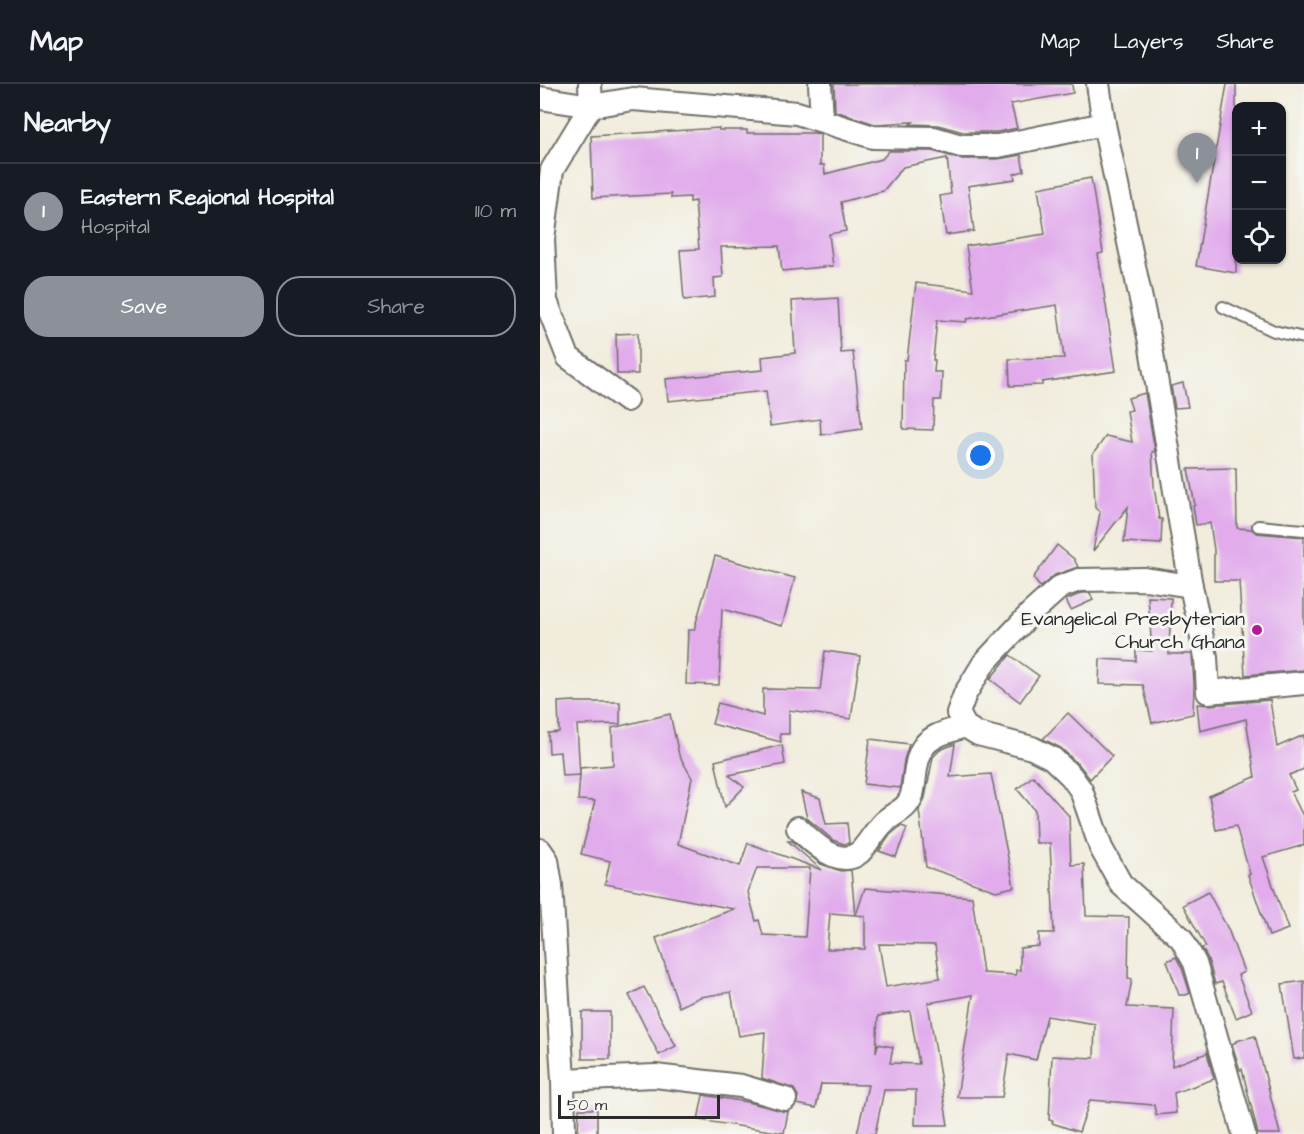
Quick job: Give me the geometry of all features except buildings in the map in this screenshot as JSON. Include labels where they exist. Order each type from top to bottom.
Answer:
[{"type":"street","points":[[820,84],[822,120]]},
{"type":"street","points":[[1098,84],[1104,124],[1150,342],[1191,586],[1206,657],[1209,692],[1304,683]]},
{"type":"street","points":[[590,95],[552,170],[543,239],[546,301],[568,357],[626,400]]},
{"type":"street","points":[[540,98],[590,95],[797,113],[873,137],[934,138],[961,146],[998,146],[1104,124]]},
{"type":"street","points":[[1191,586],[1145,579],[1079,580],[1060,587],[1031,613],[984,663],[965,694],[958,713],[965,726],[978,734],[1032,748],[1052,758],[1071,776],[1081,790],[1101,848],[1121,884],[1181,938],[1195,963],[1244,1134]]},
{"type":"street","points":[[798,828],[815,845],[832,855],[848,858],[860,852],[882,824],[907,807],[923,748],[930,740],[965,726]]},
{"type":"street","points":[[540,850],[547,860],[551,885],[563,1080],[564,1134]]},
{"type":"street","points":[[563,1080],[655,1076],[741,1086],[785,1099]]},
{"type":"lane","points":[[1223,307],[1274,331],[1304,338]]},
{"type":"lane","points":[[1258,526],[1304,530]]},
{"type":"place","name":"Eastern Regional Hospital","points":[[1197,183]]},
{"type":"place","name":"Evangelical Presbyterian Church Ghana","points":[[1257,630]]}]
